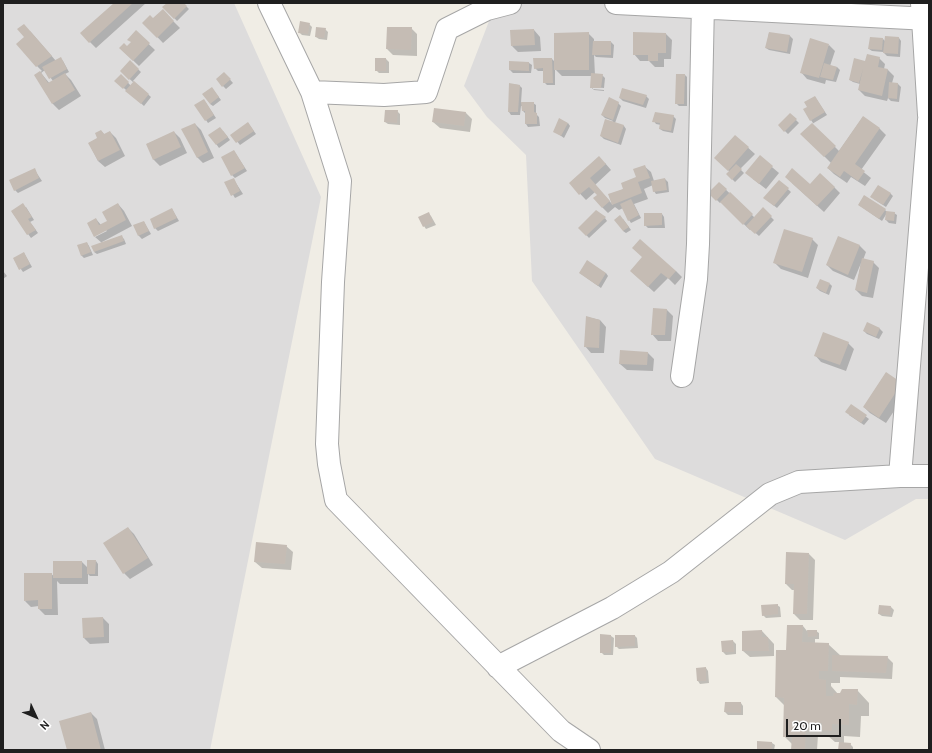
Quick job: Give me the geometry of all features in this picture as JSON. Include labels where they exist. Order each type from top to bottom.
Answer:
[{"type":"street","points":[[269,3],[312,92],[340,181],[333,282],[327,444],[336,500],[560,731],[589,750]]},
{"type":"street","points":[[312,92],[384,95],[426,92],[447,29],[487,9],[510,3]]},
{"type":"street","points":[[616,3],[925,14],[929,115]]},
{"type":"street","points":[[682,376],[696,279],[704,5]]},
{"type":"street","points":[[900,476],[929,120]]},
{"type":"street","points":[[498,667],[612,608],[671,572],[770,494],[799,482],[900,476],[929,476]]},
{"type":"shaded area","points":[[3,3],[234,3],[321,197],[210,750],[3,750]]},
{"type":"shaded area","points":[[496,3],[929,3],[929,499],[916,499],[845,540],[655,459],[532,281],[526,155],[487,117],[464,86]]},
{"type":"building","points":[[114,3],[133,3],[89,43],[80,33]]},
{"type":"building","points":[[167,3],[184,3],[187,6],[174,19],[162,7]]},
{"type":"building","points":[[163,9],[174,21],[157,38],[142,23],[150,15],[153,18]]},
{"type":"building","points":[[300,21],[310,23],[308,34],[298,33]]},
{"type":"building","points":[[24,24],[52,56],[36,67],[16,44],[24,37],[17,29]]},
{"type":"building","points":[[316,27],[326,28],[324,38],[315,37]]},
{"type":"building","points":[[387,27],[412,27],[411,50],[386,49]]},
{"type":"building","points":[[534,29],[535,45],[511,46],[510,30]]},
{"type":"building","points":[[136,30],[150,43],[133,61],[119,48],[124,43],[127,46],[131,42],[127,40]]},
{"type":"building","points":[[589,32],[589,70],[554,70],[554,33]]},
{"type":"building","points":[[633,32],[666,33],[666,53],[658,53],[658,61],[648,61],[648,55],[633,55]]},
{"type":"building","points":[[769,32],[790,35],[787,52],[765,48]]},
{"type":"building","points":[[885,36],[899,37],[898,54],[883,53]]},
{"type":"building","points":[[870,37],[883,38],[882,50],[868,49]]},
{"type":"building","points":[[810,38],[829,44],[819,78],[800,73]]},
{"type":"building","points":[[593,41],[611,41],[611,55],[592,55]]},
{"type":"building","points":[[867,54],[880,57],[878,67],[888,69],[882,96],[858,90],[863,69],[859,83],[849,80],[854,58],[865,61]]},
{"type":"building","points":[[61,57],[67,69],[49,79],[42,67]]},
{"type":"building","points":[[375,58],[386,58],[386,71],[375,71]]},
{"type":"building","points":[[533,58],[552,58],[553,83],[543,83],[543,68],[534,69]]},
{"type":"building","points":[[130,60],[139,69],[129,80],[120,71]]},
{"type":"building","points":[[509,61],[529,62],[529,71],[509,70]]},
{"type":"building","points":[[824,63],[837,67],[833,80],[820,77]]},
{"type":"building","points":[[40,71],[48,83],[65,73],[75,90],[52,104],[34,75]]},
{"type":"building","points":[[224,72],[231,79],[222,87],[216,79]]},
{"type":"building","points":[[591,73],[603,74],[601,88],[590,88]]},
{"type":"building","points":[[121,74],[129,82],[123,89],[114,81]]},
{"type":"building","points":[[676,74],[685,74],[684,104],[675,104]]},
{"type":"building","points":[[134,81],[149,94],[141,104],[125,91]]},
{"type":"building","points":[[889,82],[898,83],[897,99],[888,98]]},
{"type":"building","points":[[509,83],[520,85],[518,112],[508,112]]},
{"type":"building","points":[[212,87],[219,97],[210,104],[202,94]]},
{"type":"building","points":[[622,88],[647,95],[643,105],[619,98]]},
{"type":"building","points":[[815,96],[825,112],[810,121],[803,109],[807,107],[804,102]]},
{"type":"building","points":[[609,97],[619,102],[613,120],[601,115]]},
{"type":"building","points":[[204,99],[214,115],[205,121],[194,105]]},
{"type":"building","points":[[521,102],[534,102],[534,112],[537,113],[537,124],[525,124],[525,111],[522,111]]},
{"type":"building","points":[[434,108],[466,112],[464,126],[432,122]]},
{"type":"building","points":[[385,110],[398,110],[397,123],[384,122]]},
{"type":"building","points":[[655,112],[674,115],[671,131],[659,129],[660,123],[652,122]]},
{"type":"building","points":[[790,113],[797,119],[784,132],[778,125]]},
{"type":"building","points":[[863,116],[880,128],[855,164],[865,171],[858,181],[844,171],[840,177],[827,168]]},
{"type":"building","points":[[559,118],[568,123],[561,136],[553,132]]},
{"type":"building","points":[[605,119],[624,125],[618,143],[600,136]]},
{"type":"building","points":[[248,122],[254,131],[236,143],[230,135]]},
{"type":"building","points":[[195,123],[208,152],[197,158],[181,129]]},
{"type":"building","points":[[812,123],[836,146],[824,157],[800,134]]},
{"type":"building","points":[[220,127],[228,137],[216,145],[208,135]]},
{"type":"building","points":[[101,130],[104,134],[110,131],[120,150],[98,161],[88,143],[97,138],[95,133]]},
{"type":"building","points":[[174,131],[181,147],[153,160],[146,144]]},
{"type":"building","points":[[735,135],[749,147],[728,171],[714,158]]},
{"type":"building","points":[[234,150],[245,168],[231,176],[221,157]]},
{"type":"building","points":[[760,155],[773,166],[759,184],[745,173]]},
{"type":"building","points":[[599,156],[606,164],[590,178],[610,201],[602,208],[593,198],[597,195],[589,187],[579,195],[569,183]]},
{"type":"building","points":[[736,164],[742,169],[732,180],[726,174]]},
{"type":"building","points":[[645,165],[650,178],[638,182],[642,193],[612,205],[608,194],[623,189],[621,183],[636,177],[633,169]]},
{"type":"building","points":[[35,168],[39,178],[14,191],[9,180]]},
{"type":"building","points":[[792,168],[810,184],[820,173],[835,187],[817,206],[785,177]]},
{"type":"building","points":[[234,178],[240,191],[231,196],[224,182]]},
{"type":"building","points":[[665,178],[667,190],[653,192],[651,181]]},
{"type":"building","points":[[779,180],[789,188],[774,206],[763,198]]},
{"type":"building","points":[[719,182],[727,189],[716,201],[708,193]]},
{"type":"building","points":[[878,185],[891,193],[883,205],[870,197]]},
{"type":"building","points":[[730,192],[753,214],[743,225],[720,202]]},
{"type":"building","points":[[864,195],[886,209],[879,219],[858,205]]},
{"type":"building","points":[[631,199],[639,215],[628,221],[620,204]]},
{"type":"building","points":[[23,203],[32,217],[28,219],[36,230],[27,235],[11,211]]},
{"type":"building","points":[[118,203],[126,220],[94,237],[87,223],[96,218],[99,225],[107,221],[102,212]]},
{"type":"building","points":[[763,207],[772,216],[755,234],[746,226]]},
{"type":"building","points":[[172,208],[177,218],[154,229],[150,219]]},
{"type":"building","points":[[596,210],[606,217],[586,236],[578,228]]},
{"type":"building","points":[[886,211],[895,212],[894,221],[885,220]]},
{"type":"building","points":[[429,212],[433,222],[423,227],[418,217]]},
{"type":"building","points":[[644,213],[662,213],[662,225],[644,226]]},
{"type":"building","points":[[620,215],[629,227],[623,231],[614,220]]},
{"type":"building","points":[[144,221],[149,231],[138,236],[133,225]]},
{"type":"building","points":[[784,229],[813,238],[802,272],[773,263]]},
{"type":"building","points":[[122,235],[124,241],[94,252],[91,246]]},
{"type":"building","points":[[838,236],[860,245],[848,275],[826,265]]},
{"type":"building","points":[[640,239],[676,271],[669,279],[661,273],[648,287],[630,271],[642,257],[632,248]]},
{"type":"building","points":[[87,242],[91,252],[81,256],[77,245]]},
{"type":"building","points":[[24,252],[30,264],[19,270],[13,258]]},
{"type":"building","points":[[862,258],[874,261],[867,293],[855,290]]},
{"type":"building","points":[[587,260],[606,273],[598,286],[579,273]]},
{"type":"building","points":[[820,279],[830,283],[826,293],[816,288]]},
{"type":"building","points":[[653,308],[667,309],[665,335],[651,335]]},
{"type":"building","points":[[586,316],[600,320],[599,348],[584,347]]},
{"type":"building","points":[[867,322],[880,328],[876,337],[863,331]]},
{"type":"building","points":[[823,332],[849,342],[840,365],[814,356]]},
{"type":"building","points":[[620,350],[648,352],[647,365],[619,364]]},
{"type":"building","points":[[886,372],[902,383],[879,418],[863,407]]},
{"type":"building","points":[[851,404],[867,415],[861,423],[845,412]]},
{"type":"building","points":[[128,527],[148,558],[123,574],[103,543]]},
{"type":"building","points":[[256,542],[287,545],[285,564],[254,562]]},
{"type":"building","points":[[786,552],[809,553],[807,614],[793,614],[794,584],[785,584]]},
{"type":"building","points":[[87,560],[96,560],[95,574],[87,574]]},
{"type":"building","points":[[53,561],[82,561],[82,578],[53,578]]},
{"type":"building","points":[[24,573],[52,573],[52,609],[38,609],[38,600],[24,601]]},
{"type":"building","points":[[778,604],[778,614],[762,616],[761,605]]},
{"type":"building","points":[[879,605],[891,606],[890,615],[878,614]]},
{"type":"building","points":[[103,617],[104,637],[83,638],[82,618]]},
{"type":"building","points":[[787,625],[803,625],[802,642],[829,643],[828,671],[819,671],[819,679],[826,680],[826,696],[833,696],[834,693],[840,693],[842,689],[858,689],[857,705],[849,704],[849,725],[832,724],[832,731],[822,730],[822,723],[806,723],[805,750],[791,750],[792,737],[783,737],[784,698],[775,697],[776,650],[786,650]]},
{"type":"building","points":[[762,630],[762,637],[768,637],[769,651],[742,651],[742,631]]},
{"type":"building","points":[[807,630],[817,630],[817,636],[808,637]]},
{"type":"building","points":[[600,634],[611,635],[611,653],[600,653]]},
{"type":"building","points":[[615,635],[635,635],[635,646],[615,647]]},
{"type":"building","points":[[733,640],[734,652],[722,652],[721,641]]},
{"type":"building","points":[[832,655],[888,656],[886,673],[832,671]]},
{"type":"building","points":[[706,667],[706,681],[697,681],[696,668]]},
{"type":"building","points":[[725,702],[741,702],[741,713],[724,712]]},
{"type":"building","points":[[91,712],[101,750],[67,750],[59,721]]},
{"type":"building","points":[[757,741],[772,742],[772,750],[757,750]]},
{"type":"building","points":[[839,742],[851,743],[850,750],[838,750]]}]
